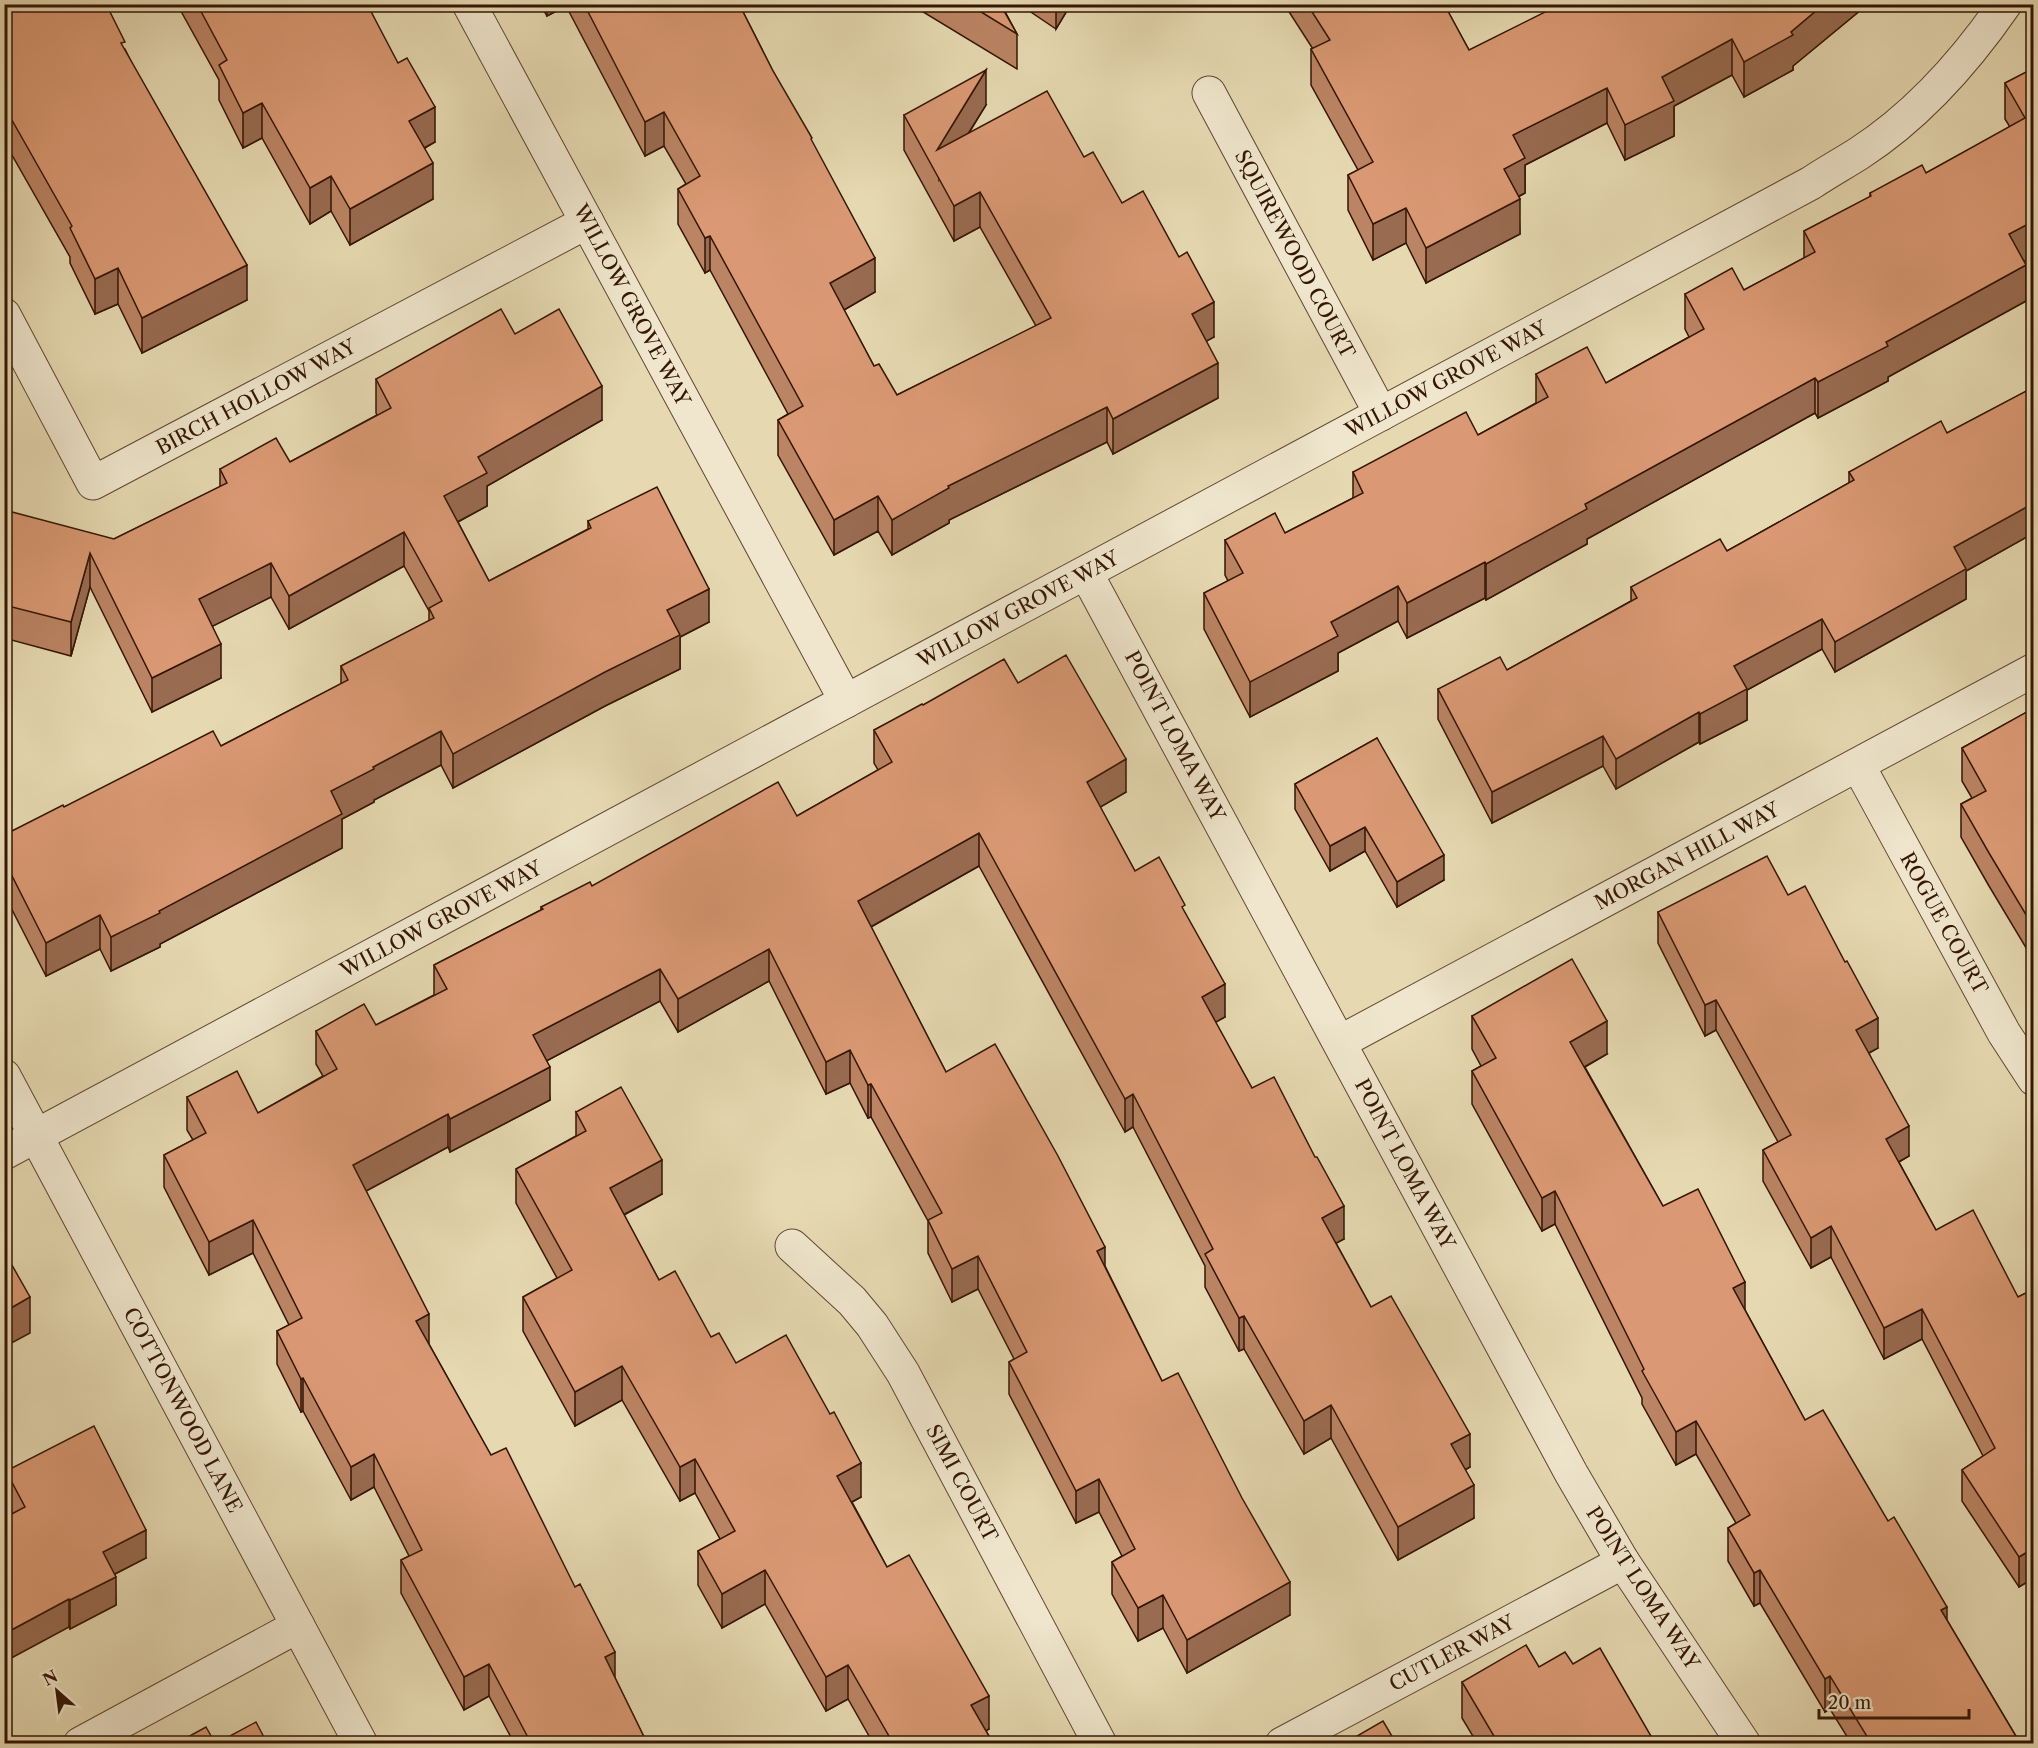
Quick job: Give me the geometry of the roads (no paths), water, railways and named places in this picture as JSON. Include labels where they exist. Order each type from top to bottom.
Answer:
[{"type":"street","name":"WILLOW GROVE WAY","points":[[469,4],[846,701]]},
{"type":"street","name":"WILLOW GROVE WAY","points":[[4,1153],[1800,189],[1859,153],[1904,119],[1945,81],[1981,39],[2005,4]]},
{"type":"street","name":"SQUIREWOOD COURT","points":[[1209,93],[1381,414]]},
{"type":"street","name":"BIRCH HOLLOW WAY","points":[[4,315],[93,483],[587,222]]},
{"type":"street","name":"POINT LOMA WAY","points":[[1086,573],[1571,1473],[1623,1562],[1744,1743]]},
{"type":"street","name":"MORGAN HILL WAY","points":[[1340,1042],[2034,670]]},
{"type":"street","name":"ROGUE COURT","points":[[1858,765],[2004,1033],[2034,1079]]},
{"type":"street","name":"COTTONWOOD LANE","points":[[4,1076],[361,1743]]},
{"type":"street","name":"SIMI COURT","points":[[792,1246],[852,1301],[872,1326],[903,1373],[1100,1743]]},
{"type":"street","name":"CUTLER WAY","points":[[1282,1743],[1623,1562]]},
{"type":"street","points":[[80,1743],[298,1626]]}]
